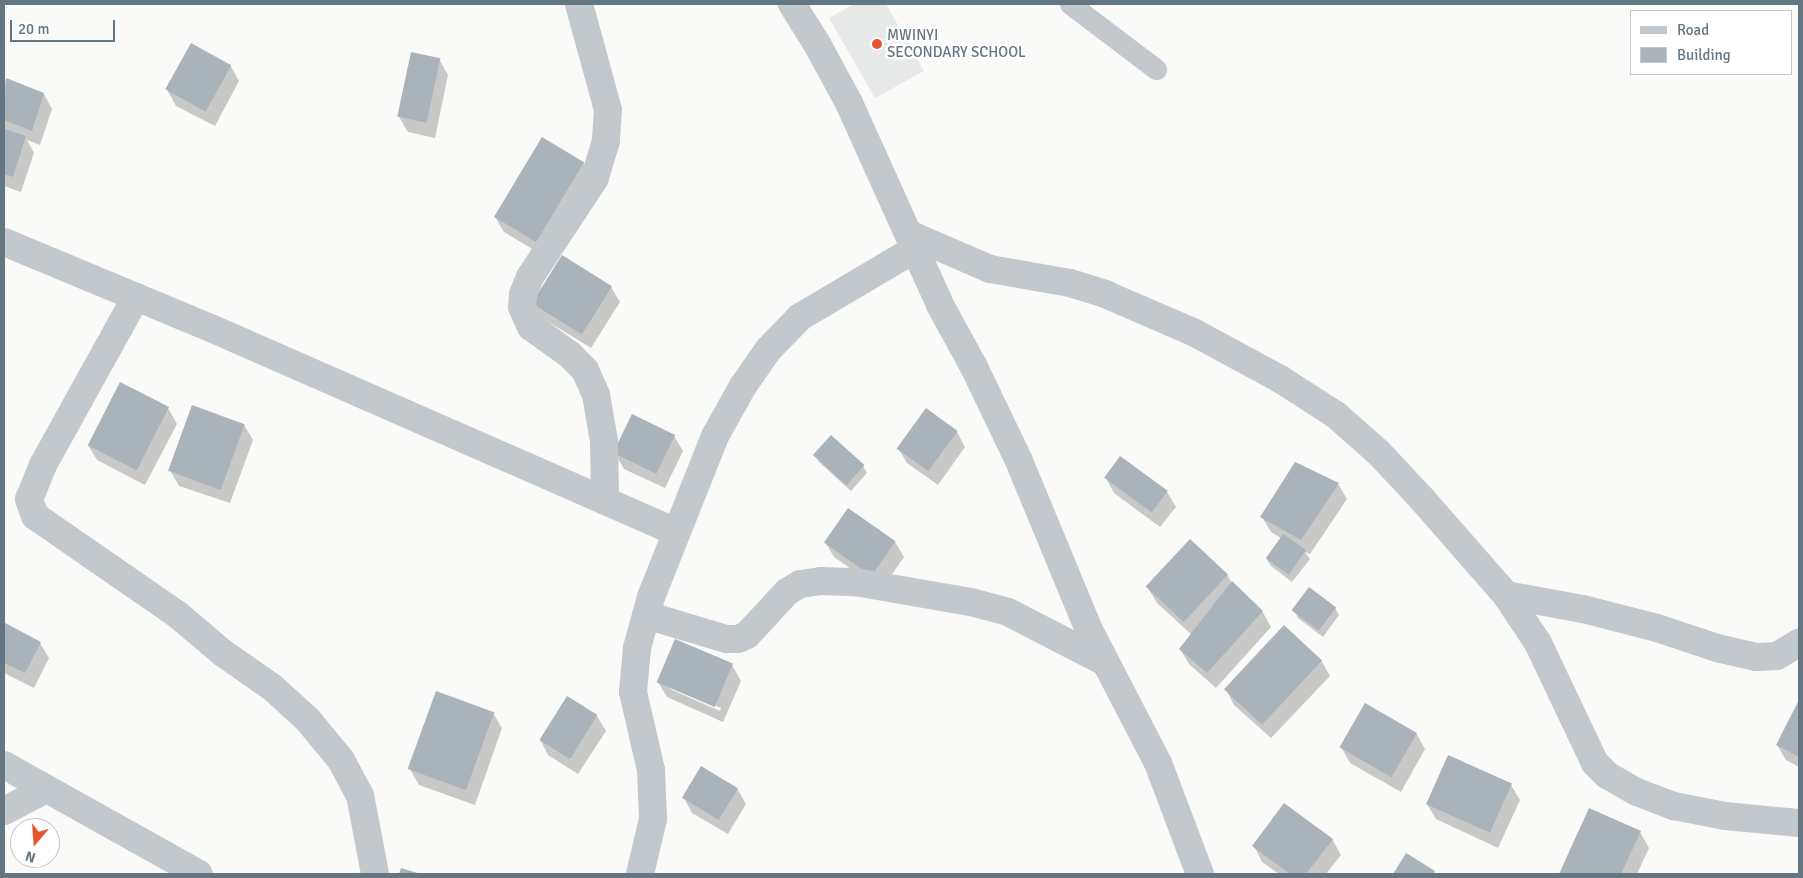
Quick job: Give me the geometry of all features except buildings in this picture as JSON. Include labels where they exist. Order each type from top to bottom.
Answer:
[{"type":"street","points":[[579,4],[608,110],[606,141],[595,178],[530,278],[523,294],[522,307],[531,327],[569,354],[585,370],[596,395],[604,442],[605,501]]},
{"type":"street","points":[[792,4],[817,44],[849,103],[940,305],[974,367],[1019,461],[1089,630],[1158,763],[1200,874]]},
{"type":"street","points":[[640,874],[654,819],[650,770],[633,692],[637,648],[646,615],[676,532],[715,436],[743,386],[768,350],[800,316],[912,241]]},
{"type":"street","points":[[912,241],[990,269],[1070,283],[1105,294],[1195,333],[1280,379],[1336,415],[1379,453],[1422,498],[1506,595],[1538,643],[1595,763],[1607,775],[1636,792],[1674,806],[1725,816],[1799,823]]},
{"type":"street","points":[[4,242],[136,297],[676,532]]},
{"type":"street","points":[[136,297],[43,465],[29,499],[36,516],[178,615],[222,653],[272,688],[308,720],[341,760],[360,795],[375,874]]},
{"type":"street","points":[[646,615],[726,639],[738,638],[747,635],[787,592],[800,584],[821,581],[855,582],[971,602],[1008,612],[1105,662]]},
{"type":"street","points":[[1506,595],[1583,609],[1658,628],[1717,648],[1756,657],[1777,656],[1799,643]]},
{"type":"street","points":[[4,765],[46,789],[161,866],[199,874]]},
{"type":"street","points":[[4,811],[46,789]]},
{"type":"lane","points":[[1070,4],[1156,68]]},
{"type":"shaded area","name":"MWINYI SECONDARY SCHOOL","points":[[854,4],[886,4],[924,71],[875,98],[829,18]]},
{"type":"place","name":"MWINYI SECONDARY SCHOOL","points":[[877,44]]}]
